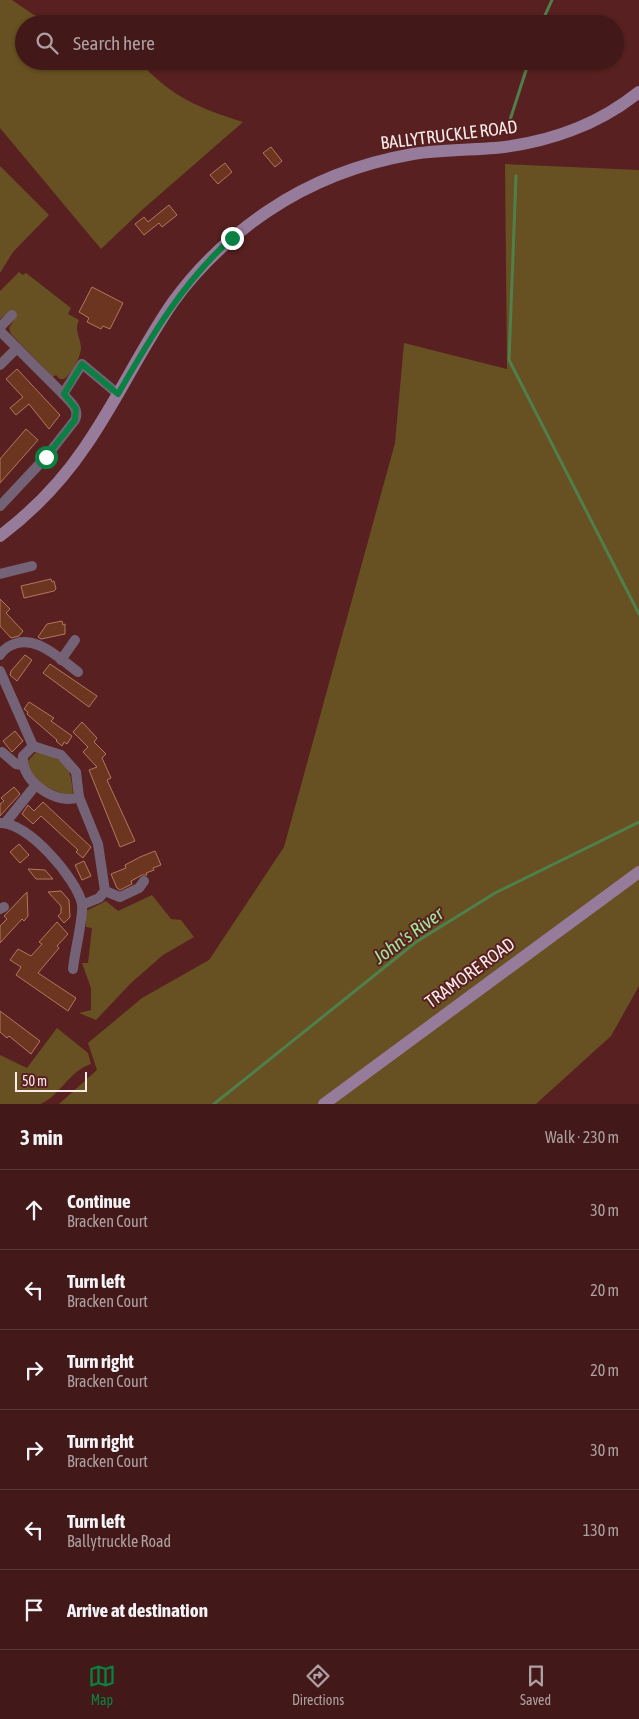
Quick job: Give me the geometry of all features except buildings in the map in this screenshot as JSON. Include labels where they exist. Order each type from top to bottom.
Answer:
[{"type":"street","name":"BALLYTRUCKLE ROAD","points":[[0,536],[29,512],[67,472],[86,446],[160,322],[193,278],[239,232],[288,198],[341,173],[380,161],[430,152],[510,146],[554,137],[599,118],[639,92]]},
{"type":"street","points":[[0,506],[46,457],[75,420],[76,409],[64,394],[0,329],[12,315]]},
{"type":"street","points":[[0,365],[17,348]]},
{"type":"street","points":[[64,394],[82,364],[118,394]]},
{"type":"street","points":[[0,574],[32,566]]},
{"type":"street","points":[[61,660],[75,640]]},
{"type":"street","points":[[0,652],[23,641],[38,645],[78,672]]},
{"type":"street","points":[[1,674],[33,746]]},
{"type":"street","points":[[33,746],[23,756],[22,765],[27,777],[35,786],[66,799],[79,797]]},
{"type":"street","points":[[33,746],[61,754],[76,772],[79,797],[98,844],[106,891]]},
{"type":"street","points":[[2,752],[16,764],[22,765]]},
{"type":"street","points":[[35,786],[3,823],[27,832],[57,863],[74,885],[82,905],[73,969]]},
{"type":"street","name":"TRAMORE ROAD","points":[[324,1104],[639,872]]},
{"type":"street","points":[[106,891],[120,897],[139,888],[144,881]]},
{"type":"street","points":[[82,905],[99,898],[106,891]]},
{"type":"shaded area","points":[[0,0],[12,0],[34,15],[15,15],[15,70],[148,70],[163,84],[187,100],[213,112],[243,122],[142,210],[101,249],[0,128]]},
{"type":"shaded area","points":[[505,164],[639,170],[639,986],[611,1036],[536,1104],[59,1104],[97,1070],[88,1043],[142,998],[209,960],[284,847],[395,443],[404,343],[507,369]]},
{"type":"shaded area","points":[[0,166],[49,215],[13,252],[0,273]]},
{"type":"shaded area","points":[[19,272],[23,275],[26,273],[71,308],[68,314],[79,320],[77,327],[81,347],[78,360],[64,379],[60,379],[56,375],[53,377],[11,334],[9,328],[16,317],[10,311],[0,319],[0,291]]},
{"type":"shaded area","points":[[37,751],[54,757],[64,764],[70,775],[73,793],[69,796],[56,791],[43,785],[32,776],[25,764]]},
{"type":"shaded area","points":[[152,895],[171,919],[181,920],[194,937],[163,955],[131,983],[96,1020],[79,1013],[91,1010],[91,988],[82,963],[88,963],[92,928],[86,927],[86,911],[106,901],[118,911]]},
{"type":"shaded area","points":[[57,1028],[88,1053],[91,1064],[76,1072],[52,1096],[40,1104],[0,1104],[0,1055],[27,1068]]},
{"type":"waterway","points":[[545,15],[552,0]]},
{"type":"waterway","points":[[510,120],[526,70]]},
{"type":"waterway","points":[[516,176],[509,360],[639,614]]},
{"type":"waterway","name":"John's River","points":[[214,1104],[416,942],[495,893],[639,822]]},
{"type":"route","points":[[46,457],[77,415],[76,409],[64,394],[82,364],[118,394],[152,335],[174,302],[197,273],[232,238]]}]
